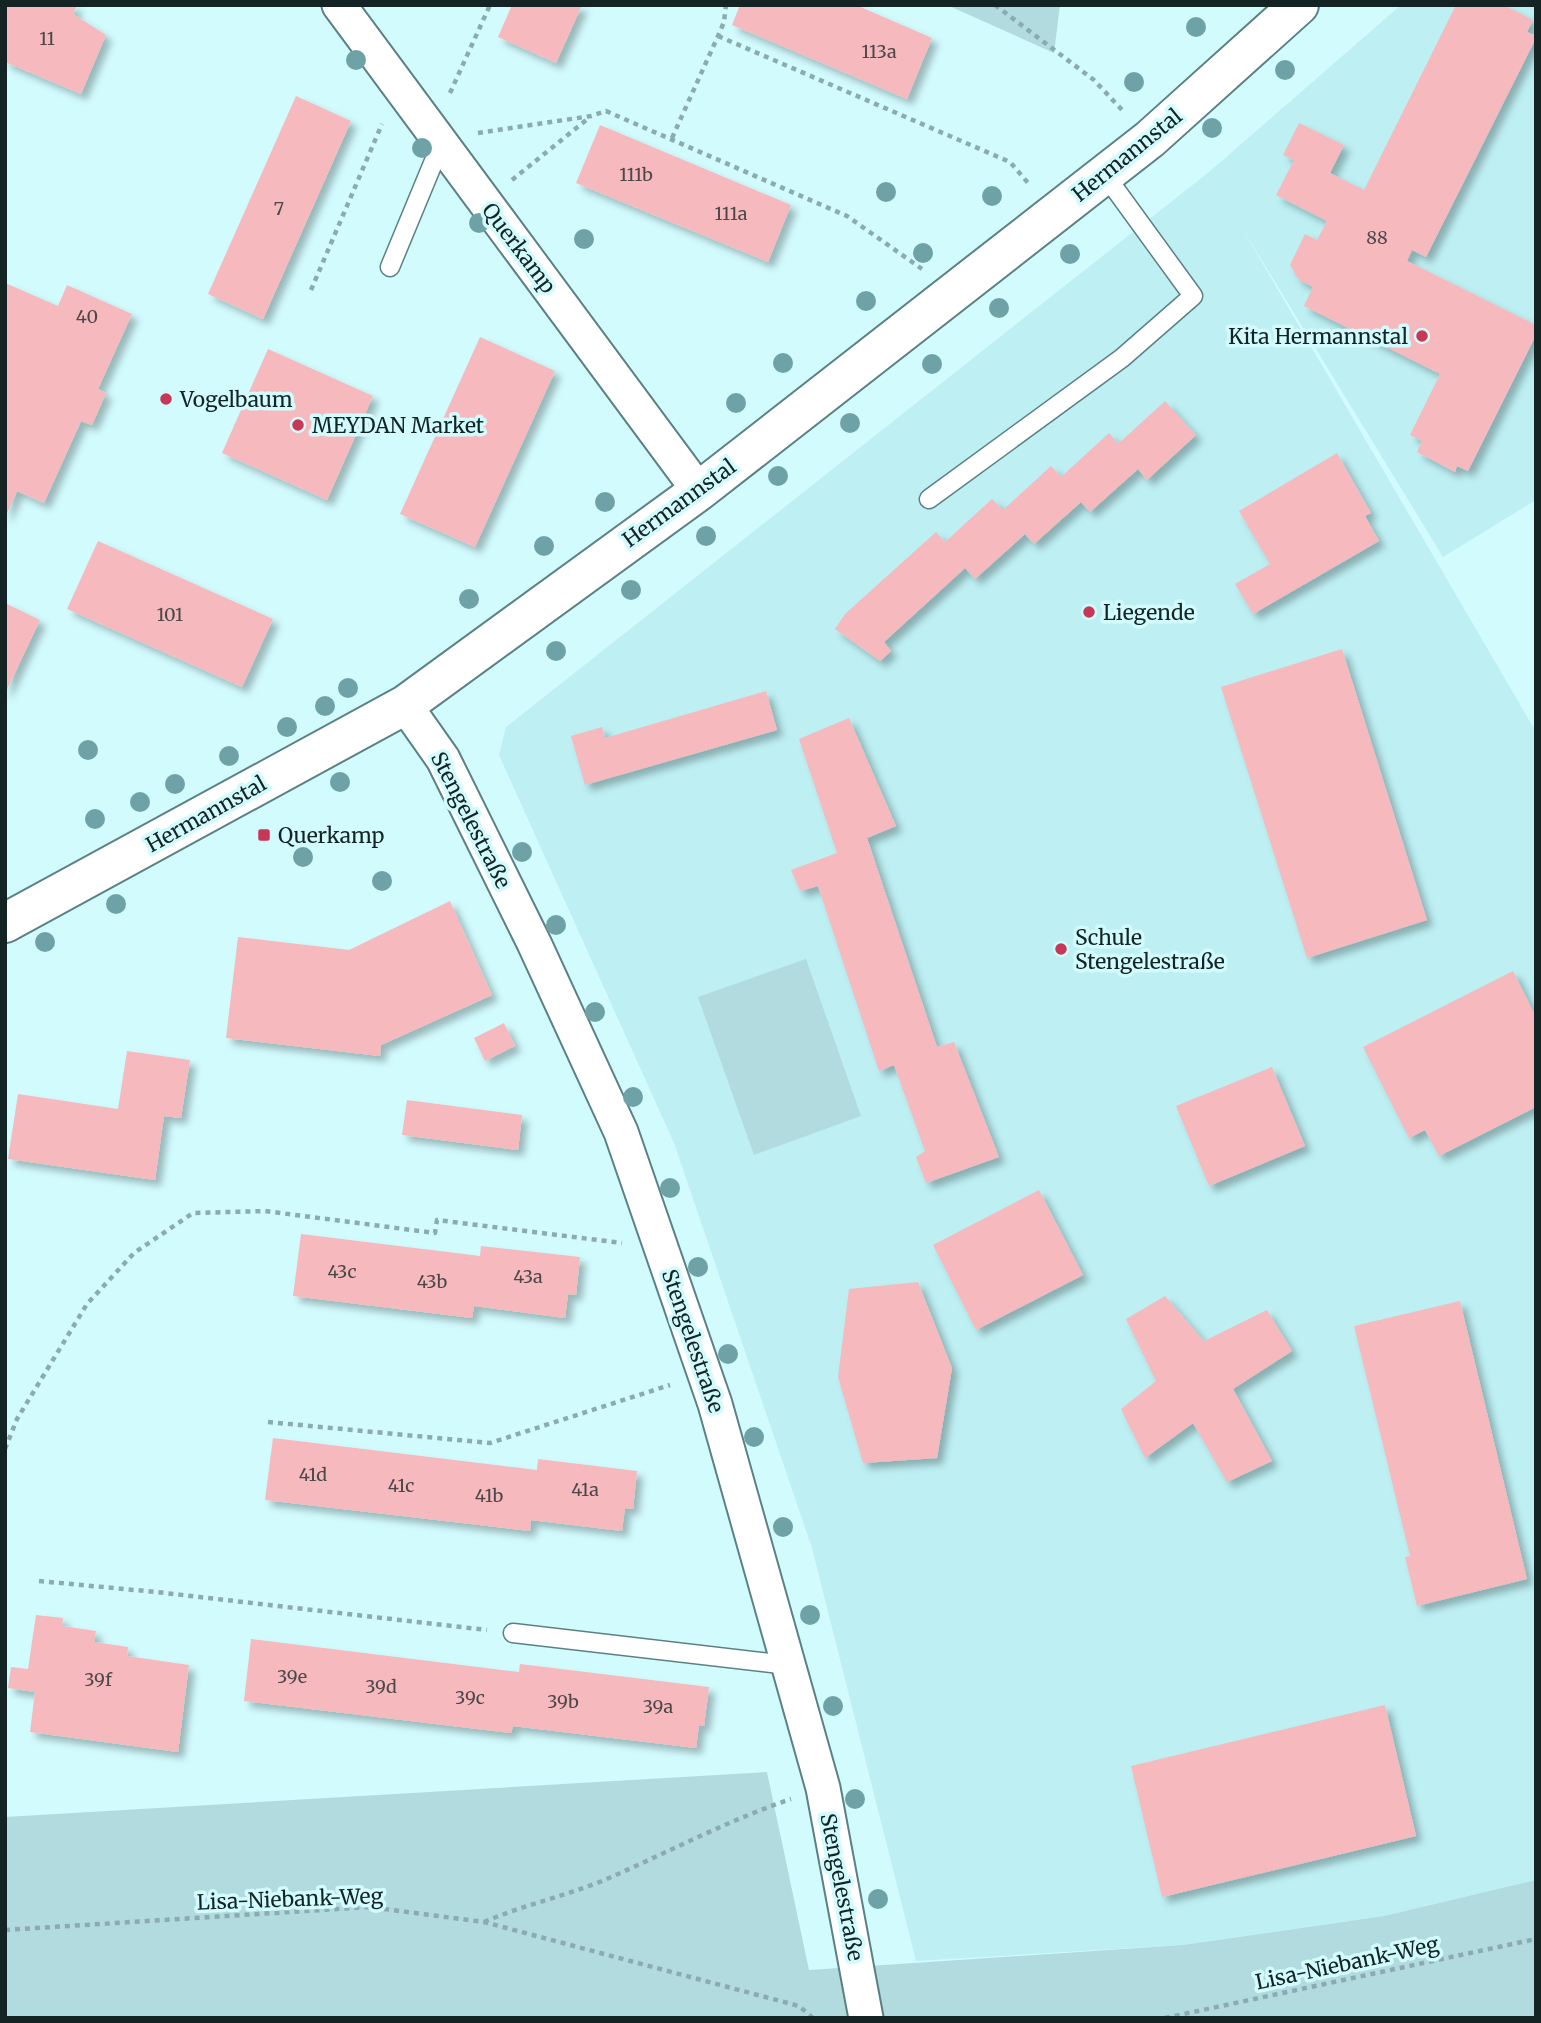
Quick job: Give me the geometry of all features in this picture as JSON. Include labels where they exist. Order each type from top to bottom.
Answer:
[{"type":"street","name":"Querkamp","points":[[339,5],[699,491]]},
{"type":"street","name":"Hermannstal","points":[[5,923],[405,705],[699,491],[1105,175],[1150,139],[1299,5]]},
{"type":"street","name":"Stengelestraße","points":[[405,705],[443,759],[545,967],[621,1132],[705,1374],[824,1788],[866,2018]]},
{"type":"lane","points":[[390,267],[437,138]]},
{"type":"lane","points":[[929,499],[1122,358],[1193,296],[1105,175]]},
{"type":"lane","points":[[513,1633],[788,1665]]},
{"type":"path","points":[[490,5],[437,138],[591,116],[607,111],[847,216],[954,292]]},
{"type":"path","points":[[673,138],[724,22],[726,5]]},
{"type":"path","points":[[995,5],[1094,80],[1150,139]]},
{"type":"path","points":[[718,36],[1010,162],[1055,214]]},
{"type":"path","points":[[311,290],[398,86]]},
{"type":"path","points":[[485,202],[591,116]]},
{"type":"path","points":[[5,1449],[17,1419],[87,1304],[134,1253],[193,1213],[265,1211],[435,1233],[437,1220],[661,1248]]},
{"type":"path","points":[[268,1422],[490,1443],[705,1374]]},
{"type":"path","points":[[39,1581],[513,1633]]},
{"type":"path","points":[[484,1922],[517,1907],[565,1896],[768,1807],[824,1788]]},
{"type":"path","name":"Lisa-Niebank-Weg","points":[[5,1930],[369,1907],[484,1922],[799,2006],[813,2018]]},
{"type":"path","name":"Lisa-Niebank-Weg","points":[[1165,2018],[1536,1939]]},
{"type":"shaded area","points":[[947,5],[1060,5],[1054,53]]},
{"type":"shaded area","name":"Schule Stengelestraße","points":[[1401,5],[1536,5],[1536,500],[1443,557],[1239,223],[1536,732],[1536,1880],[1384,1916],[1183,1945],[916,1961],[812,1548],[674,1143],[499,755],[506,727],[1209,172]]},
{"type":"shaded area","points":[[806,959],[861,1116],[754,1155],[698,997]]},
{"type":"shaded area","points":[[767,1772],[809,1970],[1183,1945],[1384,1916],[1536,1880],[1536,2018],[5,2018],[5,1817]]},
{"type":"building","points":[[5,5],[77,5],[73,14],[106,35],[81,94],[5,62]]},
{"type":"building","points":[[512,5],[582,5],[556,63],[498,37]]},
{"type":"building","points":[[740,5],[856,5],[932,38],[907,99],[732,25]]},
{"type":"building","points":[[1456,5],[1504,5],[1533,20],[1527,32],[1536,38],[1426,257],[1412,250],[1407,261],[1536,325],[1536,335],[1468,471],[1457,466],[1455,472],[1417,452],[1422,441],[1410,435],[1440,374],[1304,306],[1313,287],[1299,280],[1290,265],[1305,234],[1317,240],[1327,221],[1276,195],[1294,160],[1283,155],[1299,123],[1344,145],[1330,173],[1364,190]]},
{"type":"building","points":[[296,96],[351,121],[263,319],[208,294]]},
{"type":"building","points":[[600,125],[791,205],[768,262],[576,183]]},
{"type":"building","points":[[5,283],[58,306],[67,285],[132,314],[98,389],[106,393],[92,425],[81,421],[44,503],[17,491],[5,518]]},
{"type":"building","points":[[480,337],[555,371],[475,547],[400,514]]},
{"type":"building","name":"MEYDAN Market","points":[[268,349],[373,396],[327,500],[222,453]]},
{"type":"building","points":[[1165,401],[1196,435],[1147,480],[1138,469],[1090,512],[1081,502],[1034,544],[1025,534],[975,579],[965,568],[884,642],[891,651],[880,661],[835,629],[845,614],[936,532],[945,542],[992,499],[1003,510],[1051,466],[1061,477],[1109,433],[1118,444]]},
{"type":"building","points":[[1337,453],[1371,513],[1365,516],[1379,541],[1253,614],[1235,584],[1270,564],[1239,511]]},
{"type":"building","points":[[98,541],[273,619],[242,687],[67,609]]},
{"type":"building","points":[[5,603],[40,620],[5,694]]},
{"type":"building","points":[[1342,649],[1427,920],[1307,958],[1221,687]]},
{"type":"building","points":[[766,691],[777,730],[585,785],[571,736],[602,727],[605,738]]},
{"type":"building","points":[[849,718],[896,826],[867,838],[937,1047],[954,1042],[999,1157],[926,1183],[916,1157],[925,1151],[894,1065],[879,1071],[818,886],[800,891],[791,870],[837,853],[799,739]]},
{"type":"building","points":[[450,901],[492,995],[381,1045],[380,1056],[226,1038],[238,937],[349,950]]},
{"type":"building","points":[[1513,971],[1536,1017],[1536,1107],[1439,1156],[1425,1130],[1409,1138],[1363,1047]]},
{"type":"building","points":[[504,1023],[515,1046],[485,1061],[474,1038]]},
{"type":"building","points":[[127,1051],[190,1060],[181,1118],[164,1116],[155,1180],[8,1159],[18,1094],[118,1109]]},
{"type":"building","points":[[1272,1067],[1305,1146],[1209,1186],[1176,1106]]},
{"type":"building","points":[[407,1100],[522,1115],[518,1150],[402,1135]]},
{"type":"building","points":[[1039,1190],[1083,1275],[976,1330],[933,1245]]},
{"type":"building","points":[[301,1234],[480,1256],[481,1246],[580,1257],[576,1295],[568,1294],[565,1318],[474,1306],[472,1318],[293,1296]]},
{"type":"building","points":[[918,1282],[952,1368],[937,1458],[863,1463],[838,1377],[849,1289]]},
{"type":"building","points":[[1165,1296],[1204,1341],[1267,1310],[1292,1351],[1233,1389],[1272,1461],[1227,1482],[1193,1423],[1145,1458],[1121,1409],[1156,1381],[1126,1319]]},
{"type":"building","points":[[1460,1301],[1527,1579],[1417,1606],[1405,1557],[1410,1556],[1354,1326]]},
{"type":"building","points":[[273,1438],[537,1470],[538,1459],[637,1471],[633,1509],[625,1508],[622,1531],[531,1520],[530,1531],[265,1500]]},
{"type":"building","points":[[36,1615],[63,1618],[62,1626],[96,1631],[94,1642],[128,1647],[127,1656],[189,1665],[178,1752],[30,1732],[35,1692],[8,1688],[11,1667],[28,1669]]},
{"type":"building","points":[[251,1639],[519,1672],[520,1664],[709,1687],[704,1726],[699,1725],[696,1748],[513,1726],[511,1733],[244,1701]]},
{"type":"building","points":[[1385,1705],[1416,1836],[1162,1897],[1131,1766]]},
{"type":"place","name":"Kita Hermannstal","points":[[1422,336]]},
{"type":"place","name":"Vogelbaum","points":[[166,399]]},
{"type":"place","name":"MEYDAN Market","points":[[298,425]]},
{"type":"place","name":"Liegende","points":[[1089,612]]},
{"type":"place","name":"Querkamp","points":[[264,835]]},
{"type":"place","name":"Schule Stengelestraße","points":[[1061,949]]}]
